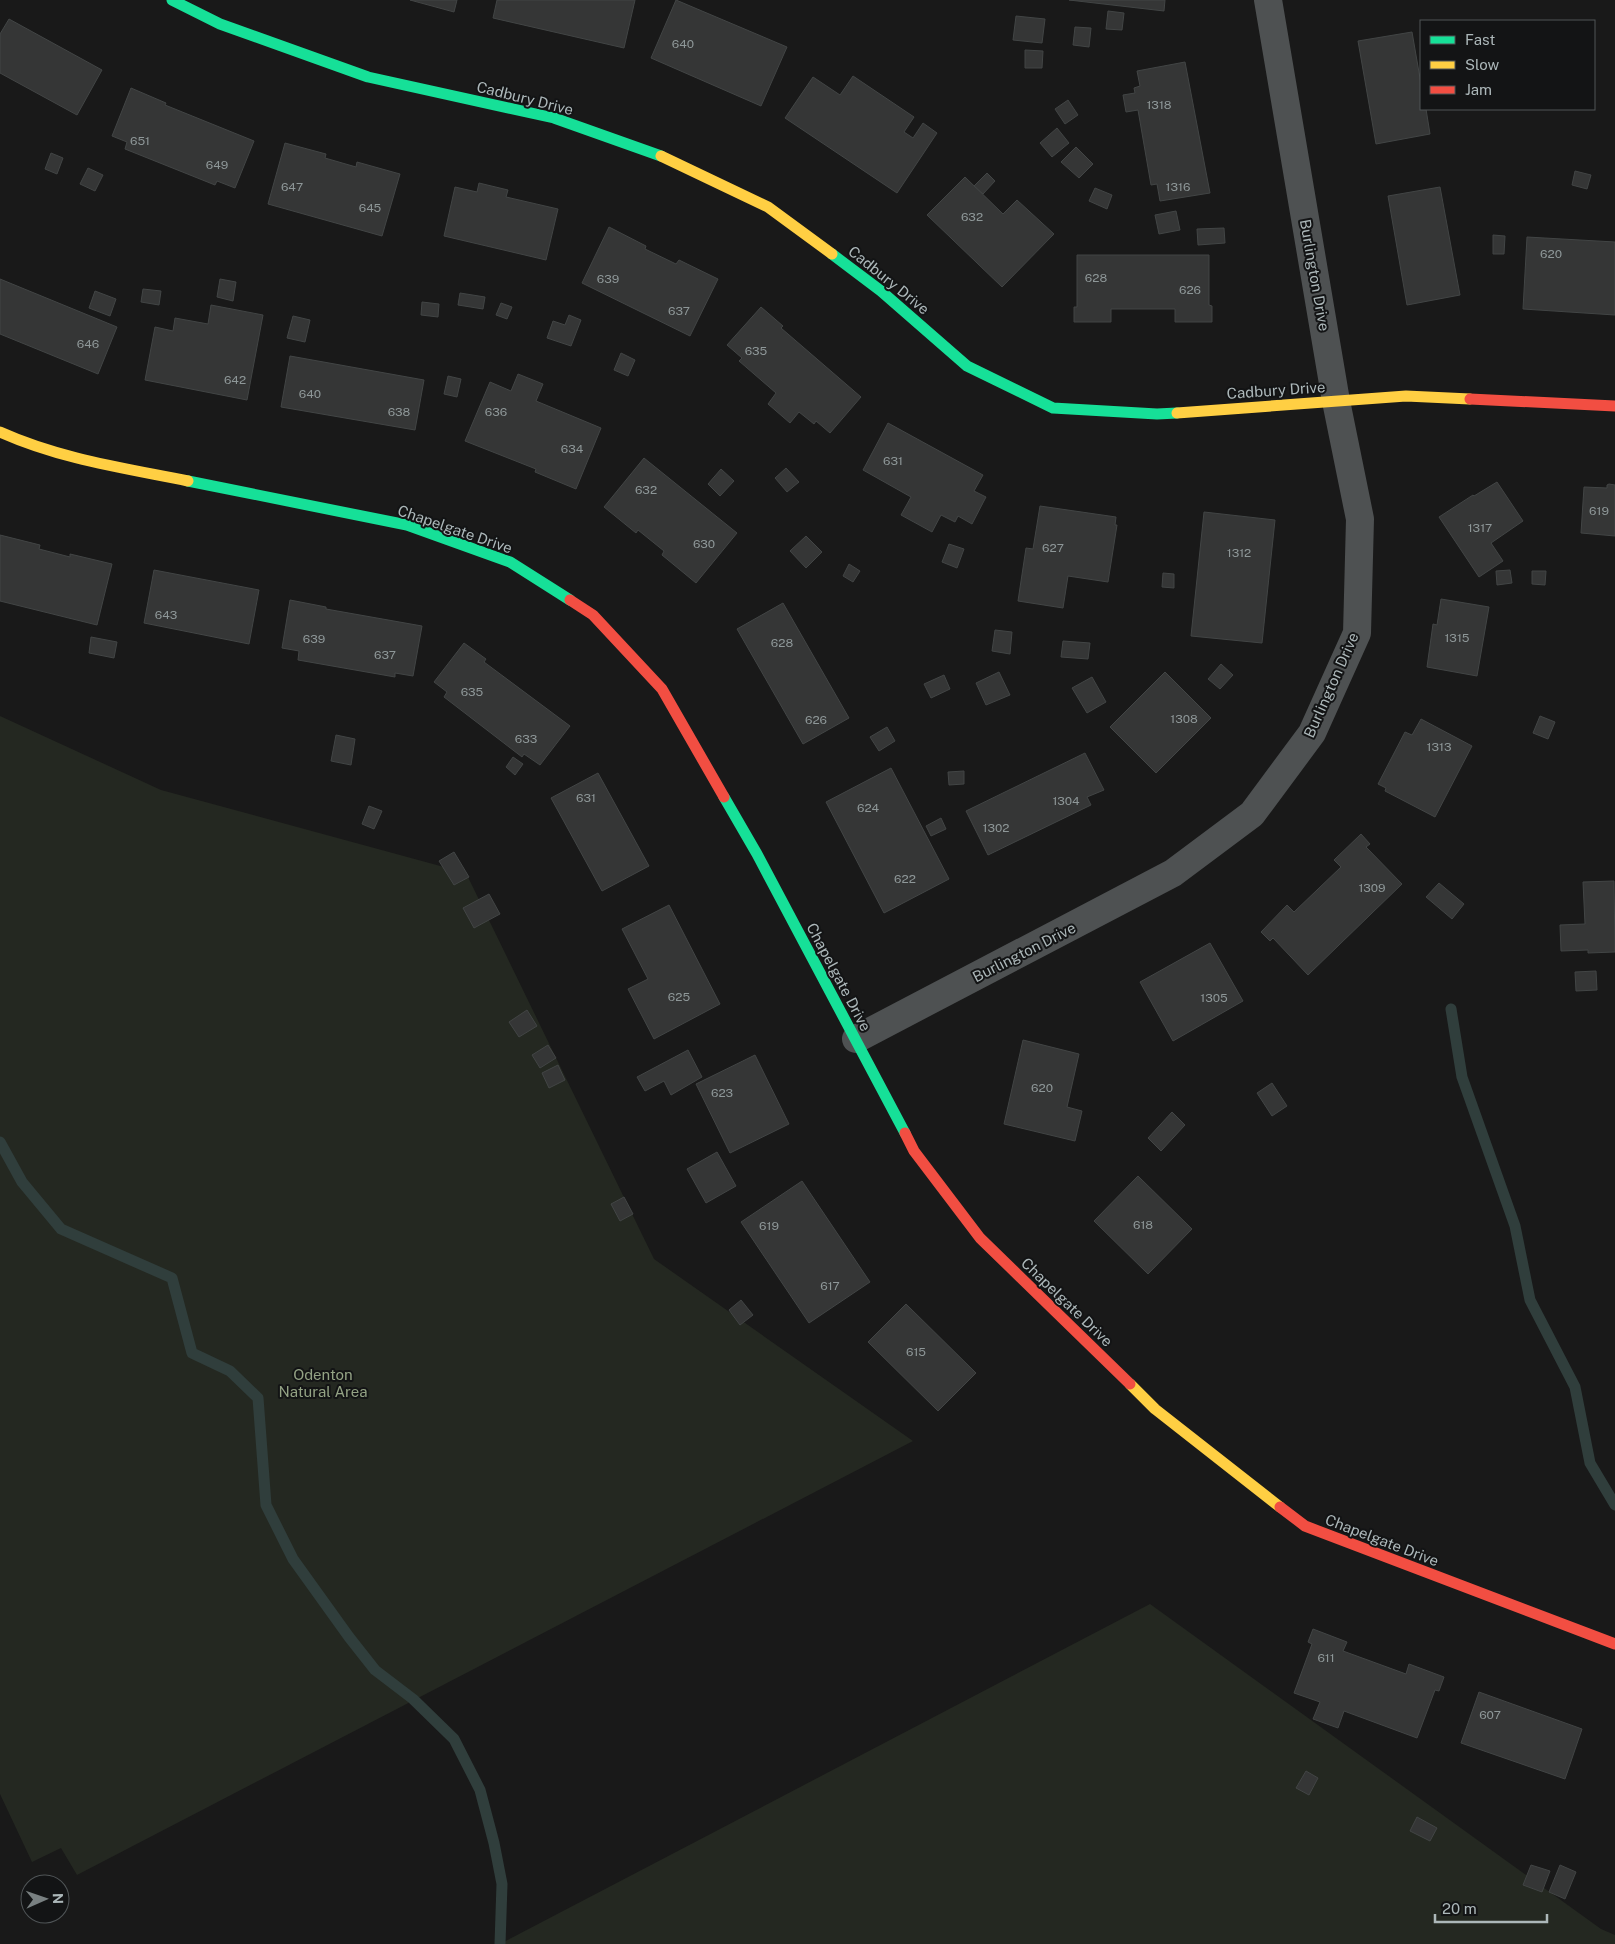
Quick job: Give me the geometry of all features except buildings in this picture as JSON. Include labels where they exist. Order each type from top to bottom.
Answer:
[{"type":"street","name":"Cadbury Drive","points":[[172,0],[220,24],[368,77],[554,118],[669,160],[768,207],[882,291],[967,366],[1053,408],[1157,414],[1406,396],[1615,406]]},
{"type":"street","name":"Burlington Drive","points":[[856,1039],[1173,873],[1252,814],[1312,734],[1357,633],[1360,519],[1336,401],[1268,0]]},
{"type":"street","name":"Chapelgate Drive","points":[[0,432],[73,458],[407,525],[510,562],[593,615],[662,689],[756,854],[914,1151],[980,1238],[1155,1409],[1305,1526],[1615,1644]]},
{"type":"green space","name":"Odenton Natural Area","points":[[0,716],[161,790],[466,873],[654,1259],[913,1441],[77,1875],[61,1848],[32,1862],[0,1794]]},
{"type":"green space","points":[[1150,1604],[1601,1929],[1615,1935],[1615,1944],[500,1944]]},
{"type":"waterway","points":[[1451,1009],[1462,1077],[1515,1226],[1530,1300],[1575,1387],[1590,1463],[1615,1505]]},
{"type":"waterway","points":[[0,1142],[22,1182],[61,1229],[172,1278],[192,1353],[230,1371],[258,1398],[266,1505],[293,1559],[375,1670],[413,1699],[454,1739],[480,1790],[494,1843],[502,1884],[500,1944]]},
{"type":"traffic: fast","points":[[172,0],[220,24],[368,77],[554,118],[661,156]]},
{"type":"traffic: fast","points":[[832,254],[881,291],[967,366],[1053,408],[1157,414],[1177,413]]},
{"type":"traffic: fast","points":[[188,481],[407,525],[510,562],[570,600]]},
{"type":"traffic: fast","points":[[724,797],[757,854],[905,1133]]},
{"type":"traffic: slow","points":[[661,156],[768,207],[832,254]]},
{"type":"traffic: slow","points":[[1177,413],[1406,396],[1470,399]]},
{"type":"traffic: slow","points":[[0,432],[69,456],[188,481]]},
{"type":"traffic: slow","points":[[1130,1384],[1155,1409],[1280,1507]]},
{"type":"traffic: jam","points":[[1470,399],[1615,406]]},
{"type":"traffic: jam","points":[[570,600],[593,615],[662,689],[724,797]]},
{"type":"traffic: jam","points":[[905,1133],[914,1151],[980,1238],[1130,1384]]},
{"type":"traffic: jam","points":[[1280,1507],[1305,1526],[1615,1644]]}]
